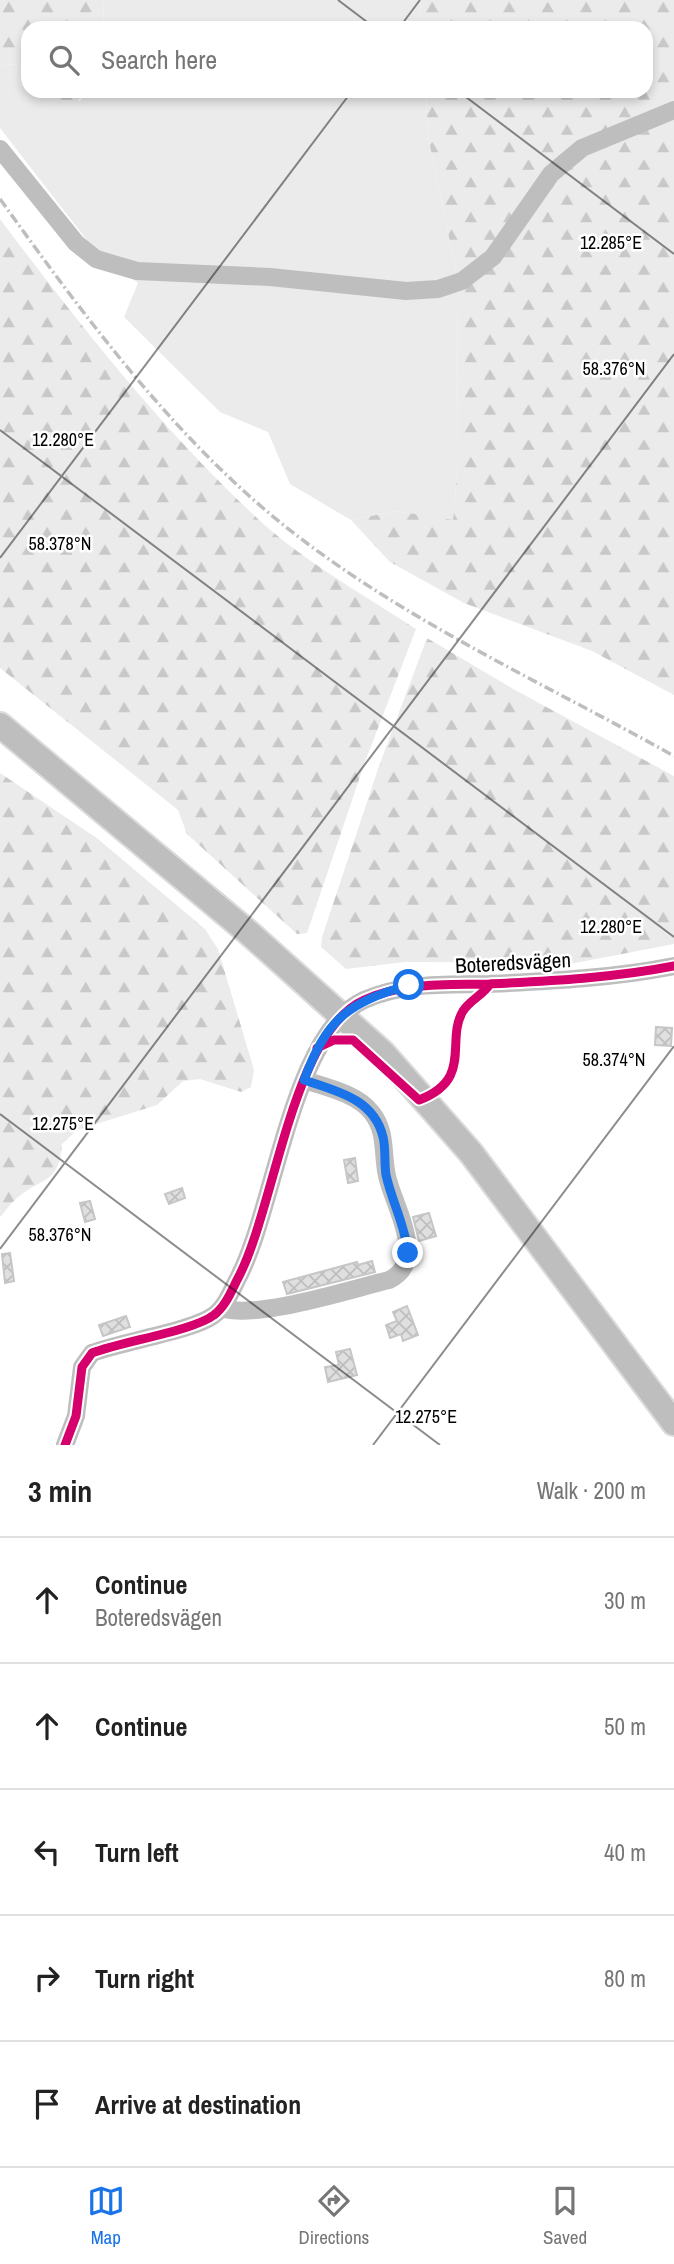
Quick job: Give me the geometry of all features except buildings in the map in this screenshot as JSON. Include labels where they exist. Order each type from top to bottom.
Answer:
[{"type":"highway","points":[[0,709],[350,1009],[438,1088],[483,1143],[674,1402]]},
{"type":"highway","points":[[0,725],[350,1009],[471,1153],[674,1423]]},
{"type":"street","points":[[0,149],[76,243],[96,259],[137,271],[270,277],[406,291],[438,289],[462,281],[493,257],[551,174],[582,148],[674,110]]},
{"type":"street","name":"Boteredsvägen","points":[[350,1009],[409,985],[608,976],[674,966]]},
{"type":"street","points":[[65,1445],[76,1416],[82,1367],[92,1353],[203,1321],[222,1308],[243,1269],[304,1080],[317,1048],[350,1009]]},
{"type":"street","points":[[222,1308],[235,1312],[274,1307],[389,1280],[397,1276],[406,1261],[402,1222],[386,1175],[384,1141],[375,1117],[359,1101],[304,1080]]},
{"type":"green space","points":[[0,0],[104,0],[103,21],[21,21],[21,66],[13,64],[0,67]]},
{"type":"green space","points":[[104,0],[420,0],[422,21],[103,21]]},
{"type":"green space","points":[[420,0],[674,0],[674,695],[592,651],[464,603],[390,562],[351,520],[396,511],[453,520],[458,464],[457,276],[428,136],[426,98],[653,98],[653,21],[422,21]]},
{"type":"green space","points":[[13,64],[21,66],[21,98],[67,98],[80,101],[82,98],[426,98],[428,136],[457,276],[458,464],[453,521],[396,511],[351,520],[290,484],[268,432],[220,412],[124,317],[138,283],[96,252],[0,128],[0,67]]},
{"type":"green space","points":[[59,98],[80,98],[74,105],[63,103]]},
{"type":"green space","points":[[0,219],[123,375],[223,486],[296,550],[416,629],[365,762],[307,933],[297,934],[187,834],[178,810],[0,668]]},
{"type":"green space","points":[[427,638],[515,690],[674,776],[674,944],[575,963],[405,962],[346,969],[321,947],[379,766]]},
{"type":"green space","points":[[0,773],[98,839],[205,929],[218,949],[254,1070],[251,1087],[241,1092],[200,1079],[183,1081],[157,1105],[77,1130],[62,1144],[53,1174],[24,1192],[0,1217]]},
{"type":"railway","points":[[0,199],[104,339],[141,384],[220,469],[263,508],[351,575],[396,603],[674,756]]},
{"type":"cycle path","points":[[65,1445],[76,1416],[82,1367],[92,1353],[204,1321],[225,1304],[250,1250],[302,1085],[319,1048],[339,1019],[364,1000],[410,987],[582,978],[674,966]]},
{"type":"cycle path","points":[[317,1048],[334,1040],[353,1040],[419,1100],[447,1081],[455,1059],[456,1035],[463,1011],[490,984]]},
{"type":"route","points":[[408,1253],[402,1222],[386,1175],[381,1128],[375,1117],[359,1101],[304,1080],[317,1048],[338,1018],[362,1001],[409,985]]}]
